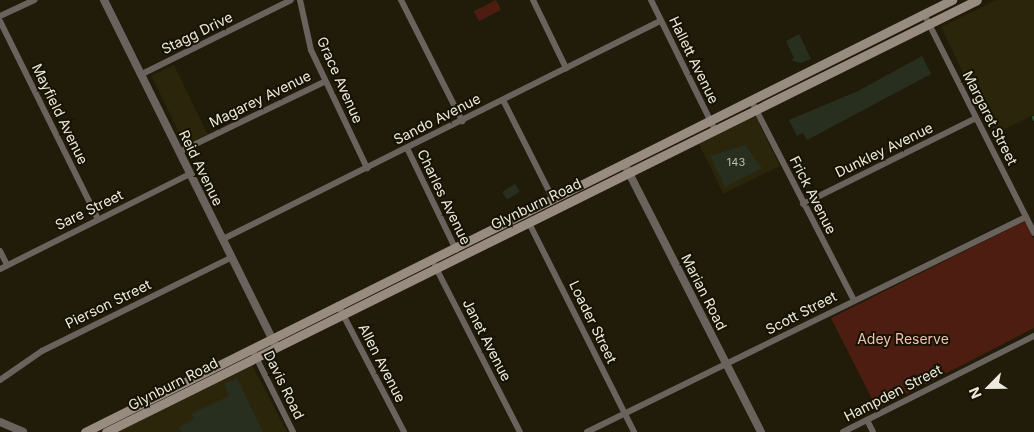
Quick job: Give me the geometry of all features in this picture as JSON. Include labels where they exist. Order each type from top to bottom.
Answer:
[{"type":"main road","name":"Glynburn Road","points":[[106,432],[254,353],[272,338],[952,0]]},
{"type":"main road","name":"Glynburn Road","points":[[85,432],[254,353],[276,347],[343,315],[930,24],[958,4],[977,0]]},
{"type":"main road","points":[[774,88],[803,86]]},
{"type":"street","points":[[0,16],[34,0]]},
{"type":"street","name":"Reid Avenue","points":[[104,0],[276,347]]},
{"type":"street","name":"Stagg Drive","points":[[142,74],[291,0]]},
{"type":"street","name":"Grace Avenue","points":[[300,0],[309,43],[324,82],[367,168]]},
{"type":"street","points":[[401,0],[462,121]]},
{"type":"street","points":[[533,0],[566,68]]},
{"type":"street","name":"Hallett Avenue","points":[[651,0],[715,130]]},
{"type":"street","name":"Margaret Street","points":[[924,14],[1034,233]]},
{"type":"street","name":"Mayfield Avenue","points":[[0,21],[98,219]]},
{"type":"street","name":"Sando Avenue","points":[[223,239],[661,21]]},
{"type":"street","name":"Magarey Avenue","points":[[180,152],[324,82]]},
{"type":"street","points":[[503,100],[553,200]]},
{"type":"street","name":"Frick Avenue","points":[[750,100],[854,300]]},
{"type":"street","name":"Dunkley Avenue","points":[[803,204],[976,118]]},
{"type":"street","name":"Charles Avenue","points":[[407,148],[459,258]]},
{"type":"street","name":"Marian Road","points":[[624,163],[761,432]]},
{"type":"street","name":"Sare Street","points":[[0,269],[190,174]]},
{"type":"street","name":"Scott Street","points":[[587,432],[1026,217]]},
{"type":"street","name":"Loader Street","points":[[530,223],[634,432]]},
{"type":"street","points":[[0,251],[7,265]]},
{"type":"street","name":"Pierson Street","points":[[0,380],[42,351],[232,257]]},
{"type":"street","name":"Janet Avenue","points":[[432,260],[520,432]]},
{"type":"street","name":"Allen Avenue","points":[[338,306],[404,432]]},
{"type":"street","name":"Hampden Street","points":[[843,432],[1034,336]]},
{"type":"street","name":"Davis Road","points":[[254,353],[293,432]]},
{"type":"street","points":[[866,420],[872,432]]},
{"type":"street","points":[[0,422],[23,432]]},
{"type":"shaded area","points":[[996,0],[1034,0],[1034,115],[993,135],[941,27]]},
{"type":"shaded area","points":[[174,65],[208,134],[185,145],[152,76]]},
{"type":"shaded area","points":[[754,113],[780,166],[723,194],[697,141]]},
{"type":"shaded area","points":[[252,365],[287,432],[116,432]]},
{"type":"green space","points":[[496,0],[501,10],[479,21],[474,11]]},
{"type":"green space","name":"Adey Reserve","points":[[1025,221],[1034,240],[1034,328],[877,409],[831,318]]},
{"type":"building","points":[[799,34],[811,59],[800,63],[791,60],[794,58],[786,41]]},
{"type":"building","points":[[922,56],[931,74],[807,140],[803,133],[797,136],[789,120],[858,91]]},
{"type":"building","points":[[745,145],[762,168],[725,187],[710,156]]},
{"type":"building","points":[[515,184],[520,192],[507,200],[502,192]]},
{"type":"building","points":[[237,378],[263,432],[181,432],[179,427],[194,419],[191,414],[229,396],[224,384]]}]
